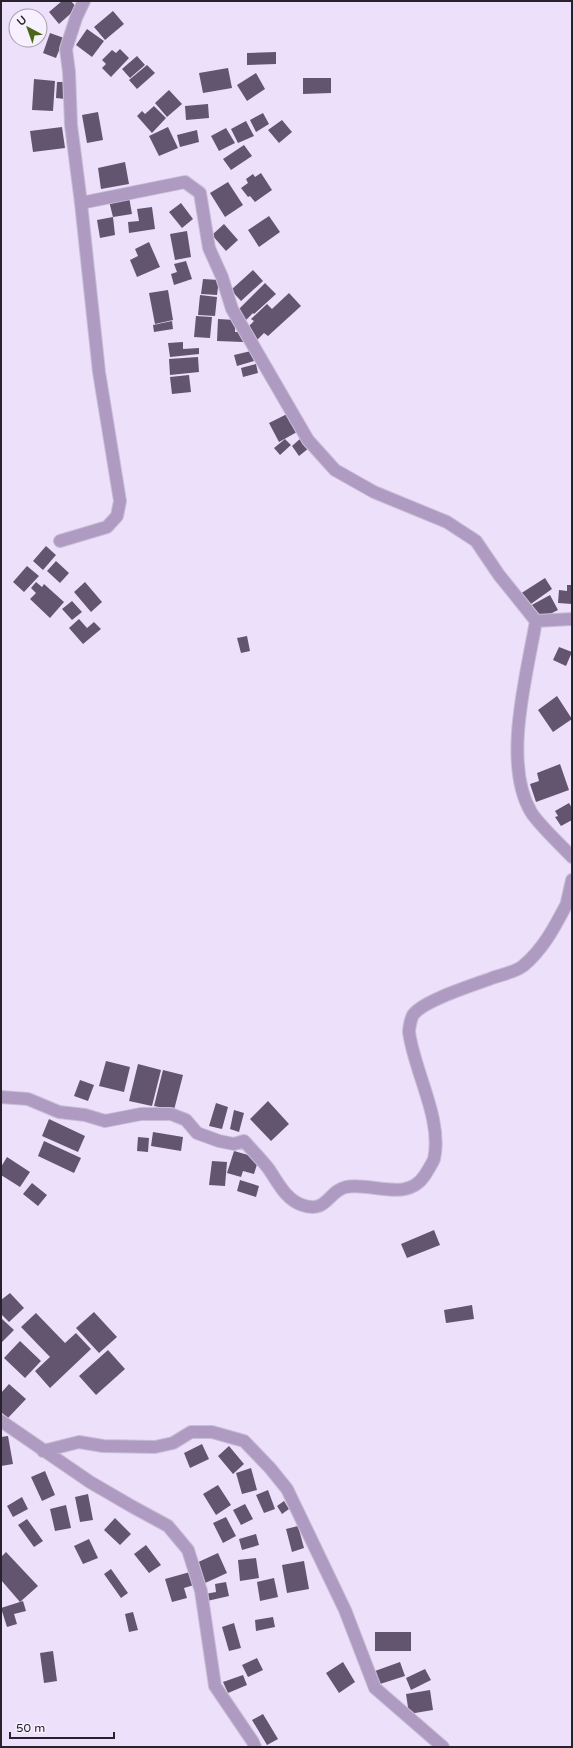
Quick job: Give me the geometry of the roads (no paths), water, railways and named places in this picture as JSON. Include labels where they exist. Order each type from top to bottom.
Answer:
[{"type":"street","points":[[60,541],[107,526],[117,516],[120,501],[99,372],[82,203],[71,124],[69,72],[66,49],[76,18],[84,1]]},
{"type":"street","points":[[82,203],[184,182],[200,193],[209,248],[222,278],[232,309],[308,440],[335,470],[374,492],[447,522],[476,541],[499,575],[536,621],[523,692],[516,751],[522,787],[531,812],[572,857]]},
{"type":"street","points":[[536,621],[572,619]]},
{"type":"street","points":[[1,1097],[28,1099],[59,1112],[85,1115],[105,1121],[141,1114],[171,1114],[186,1120],[197,1133],[219,1141],[234,1144],[244,1141],[267,1167],[282,1191],[303,1206],[320,1206],[327,1202],[335,1192],[352,1186],[396,1191],[405,1189],[422,1180],[434,1160],[435,1143],[432,1115],[409,1031],[412,1015],[421,1007],[436,1000],[522,967],[550,935],[570,899],[572,880]]},
{"type":"street","points":[[1,1421],[43,1451],[133,1507],[168,1526],[188,1550],[201,1591],[216,1686],[253,1742],[254,1747]]},
{"type":"street","points":[[43,1451],[79,1442],[103,1446],[155,1447],[172,1443],[191,1432],[212,1432],[244,1441],[270,1468],[287,1489],[344,1610],[375,1688],[443,1747]]}]
